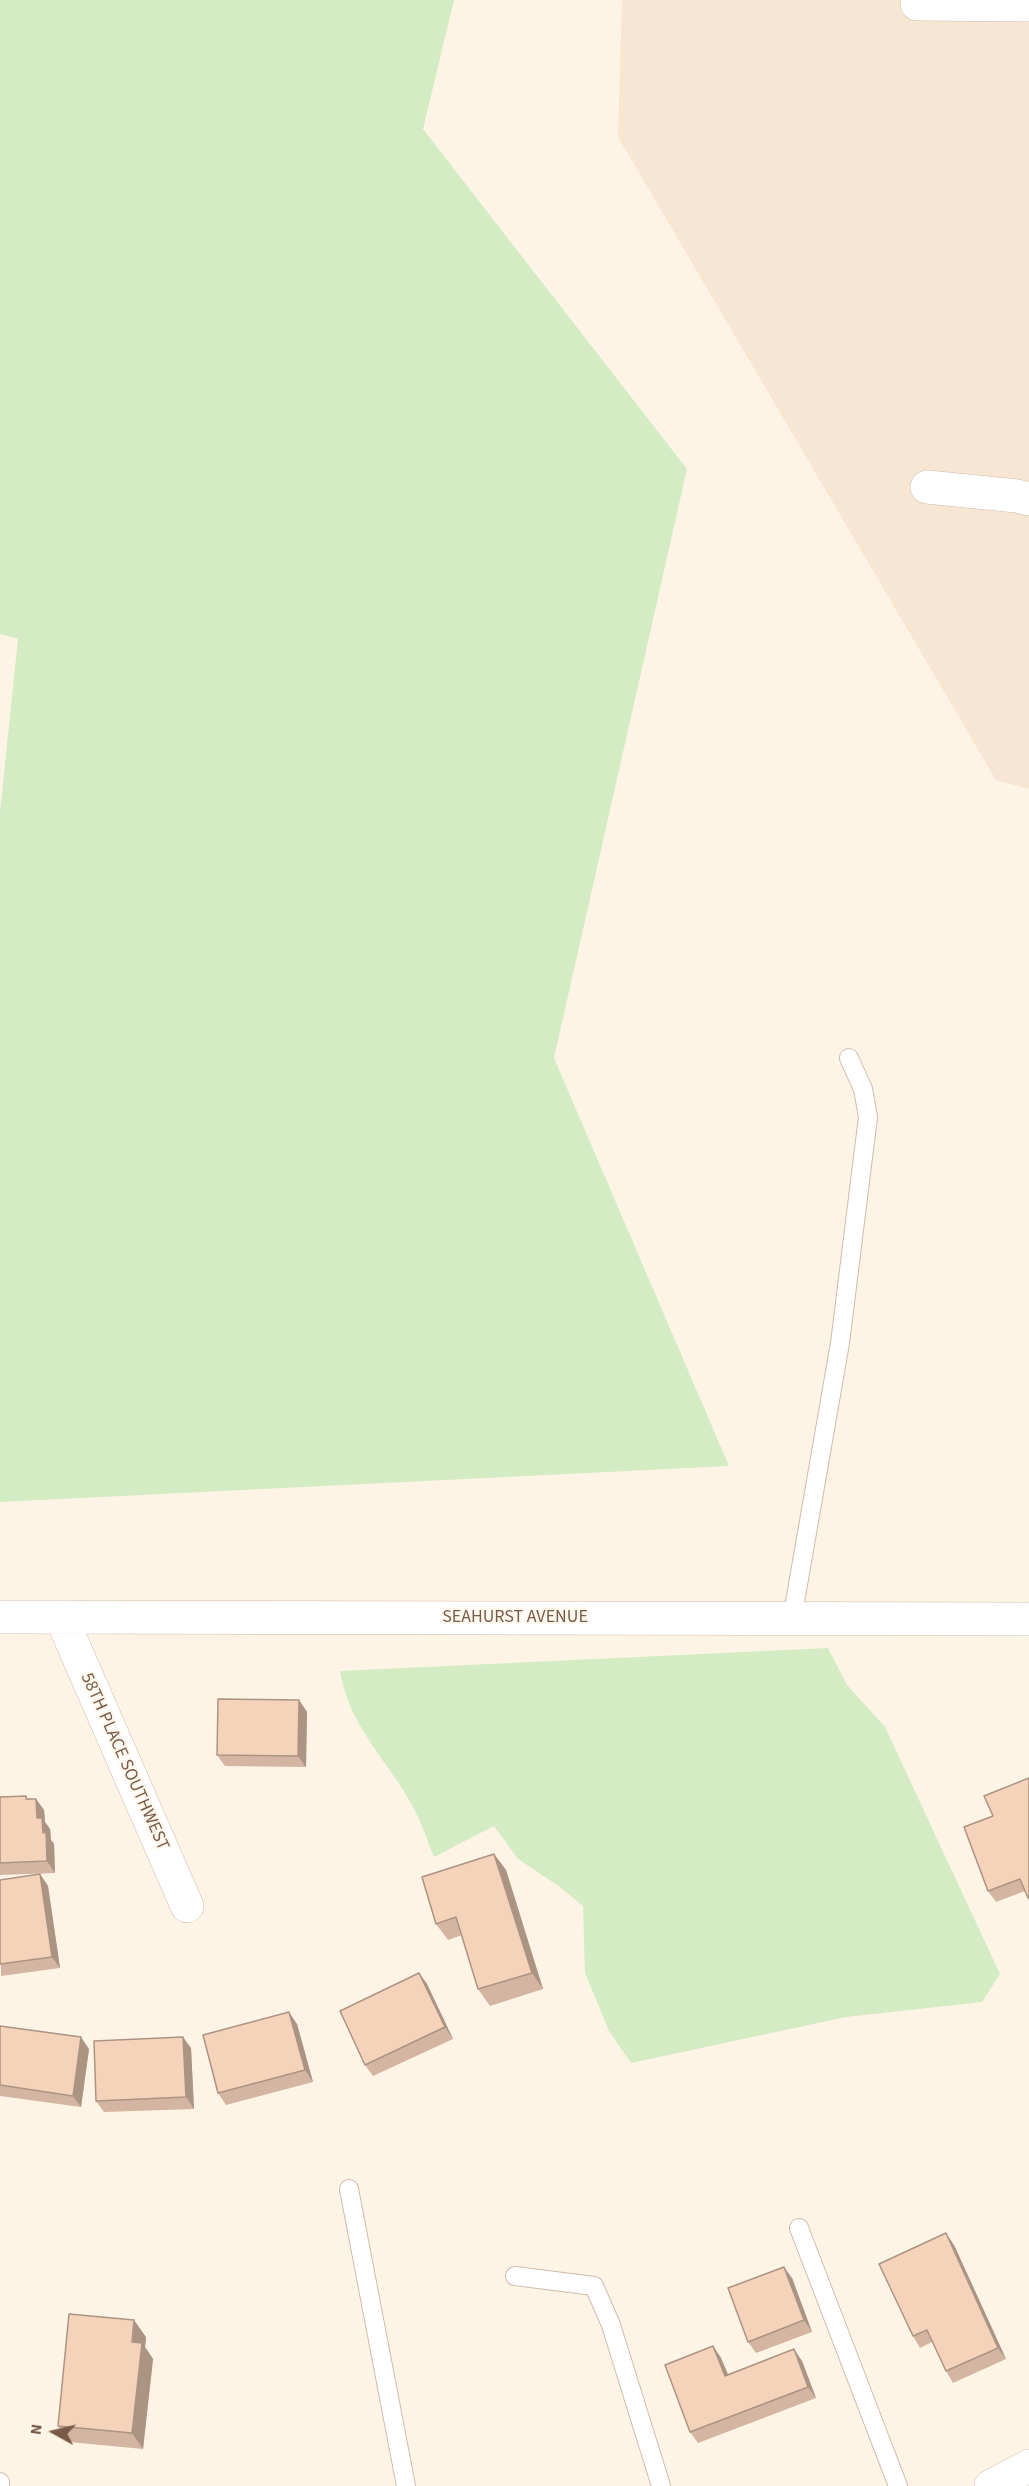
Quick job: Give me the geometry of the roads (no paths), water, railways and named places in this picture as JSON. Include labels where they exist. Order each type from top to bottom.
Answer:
[{"type":"street","points":[[917,4],[1029,5]]},
{"type":"street","points":[[927,487],[1029,499]]},
{"type":"street","name":"SEAHURST AVENUE","points":[[0,1617],[1029,1619]]},
{"type":"street","name":"58TH PLACE SOUTHWEST","points":[[61,1617],[187,1906]]},
{"type":"street","points":[[992,2486],[1029,2466]]},
{"type":"lane","points":[[792,1619],[840,1343],[868,1117],[863,1089],[849,1058]]},
{"type":"lane","points":[[350,2189],[406,2486]]},
{"type":"lane","points":[[799,2228],[898,2486]]},
{"type":"lane","points":[[515,2276],[594,2286],[611,2325],[661,2486]]}]
